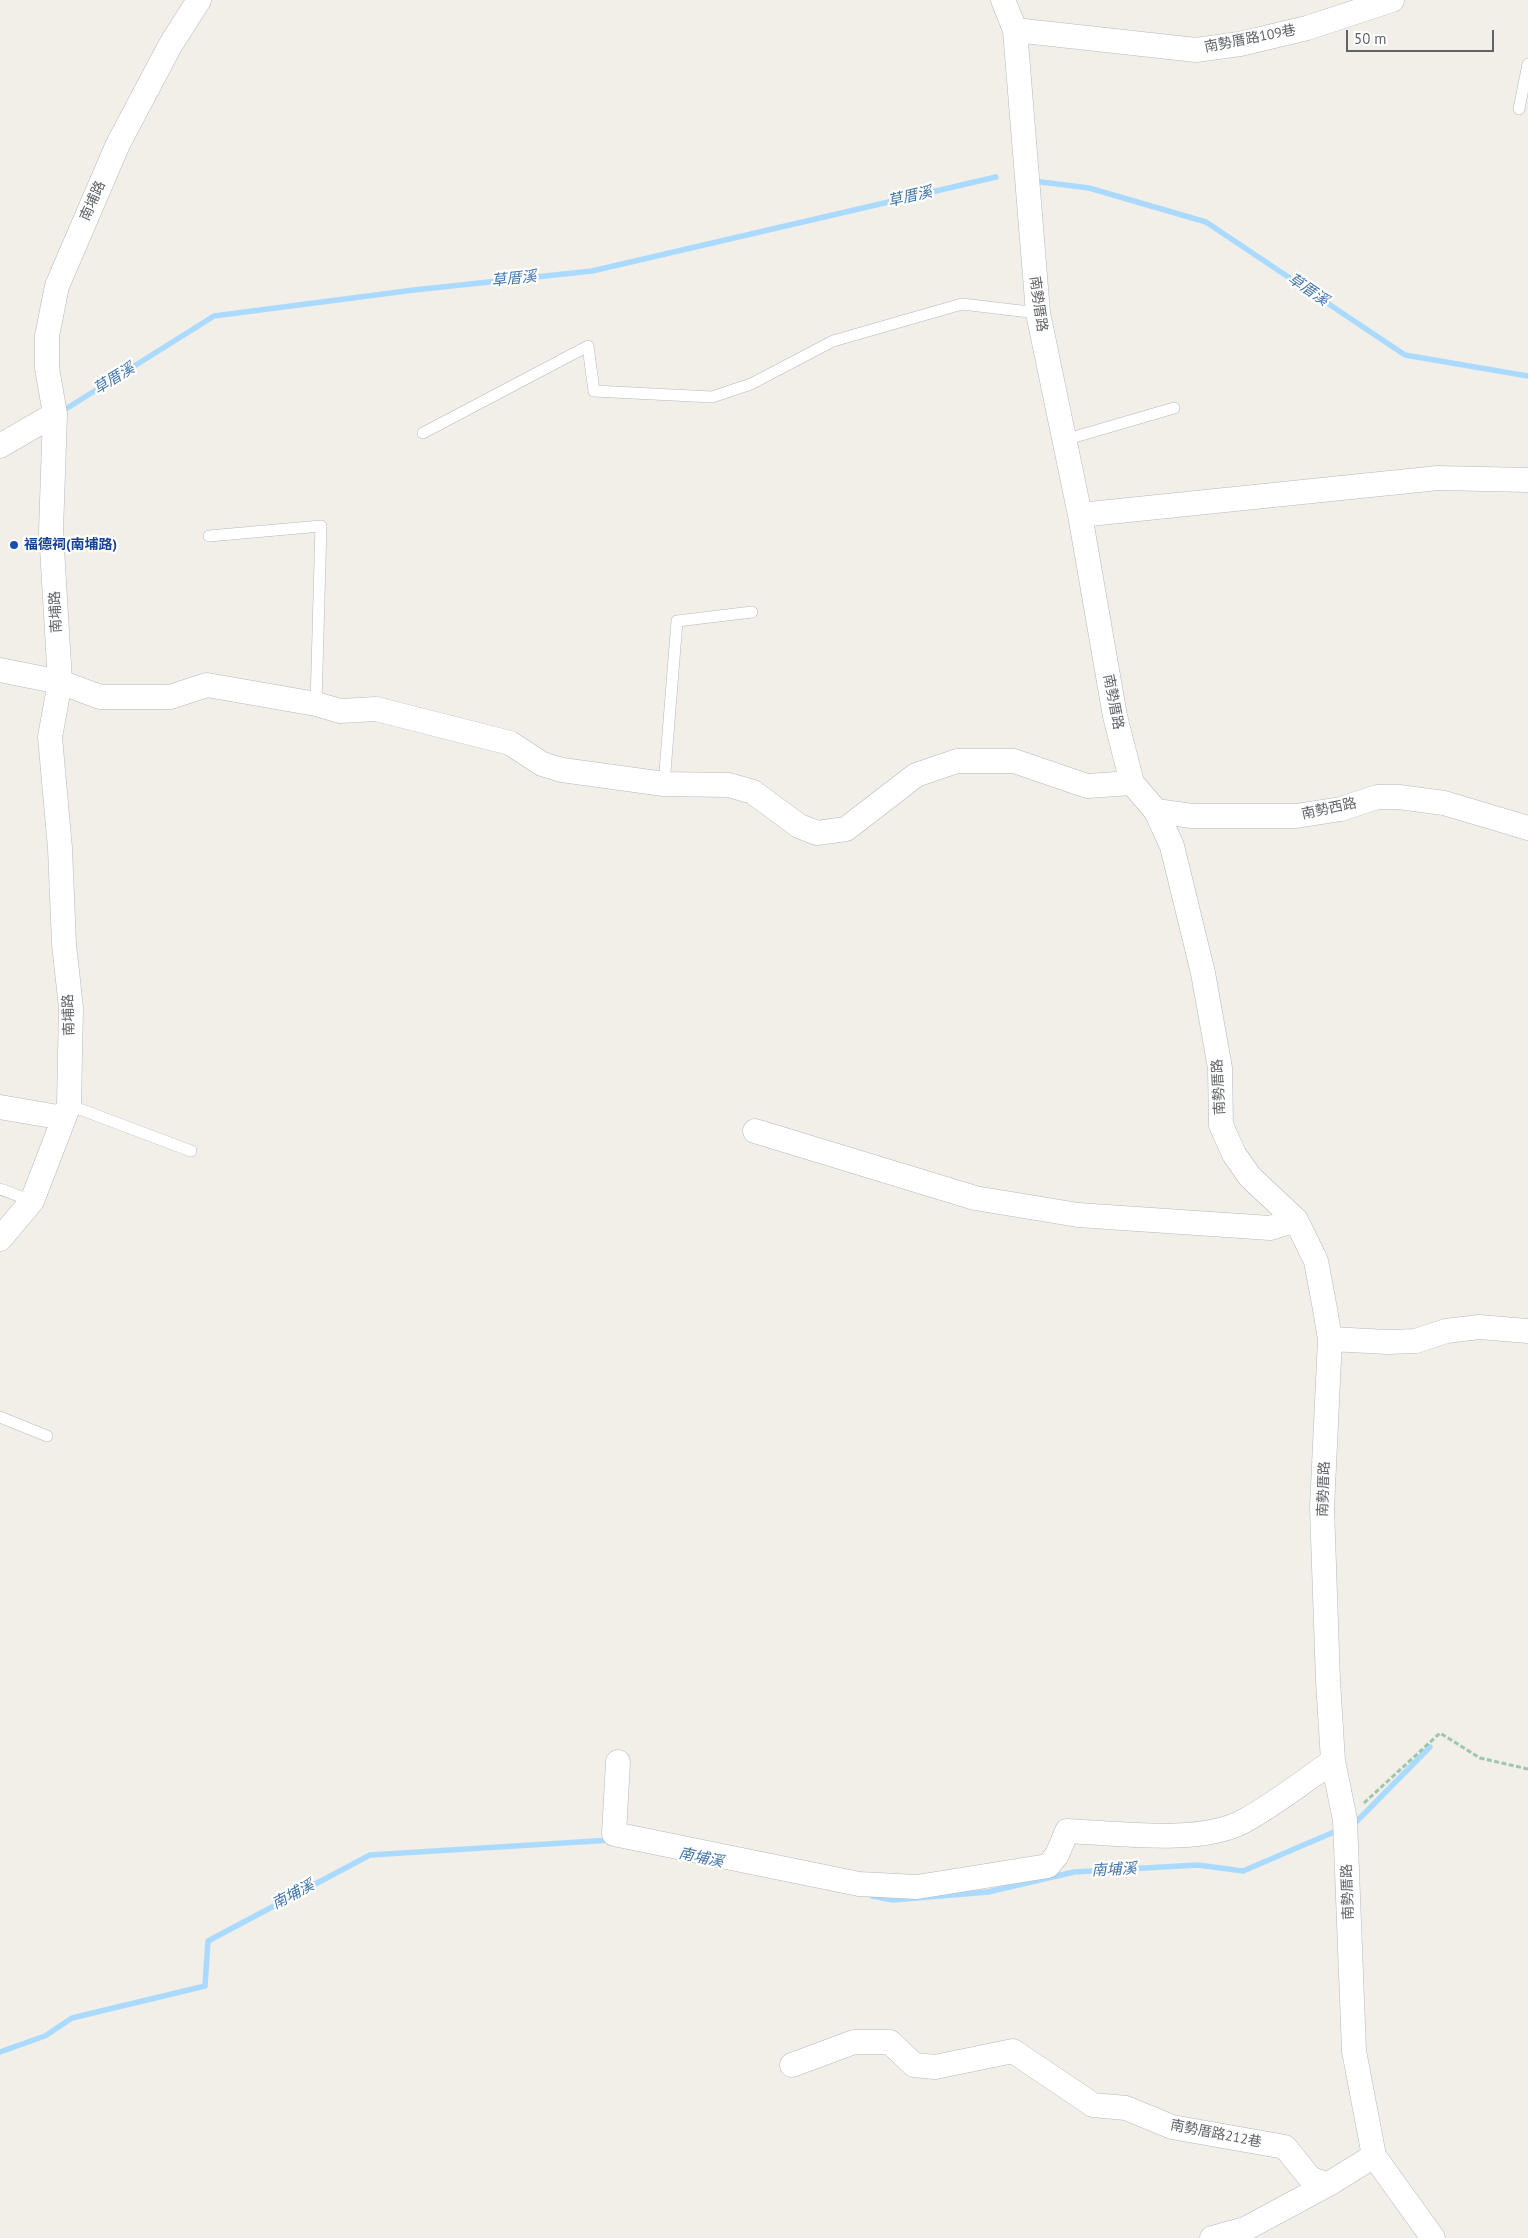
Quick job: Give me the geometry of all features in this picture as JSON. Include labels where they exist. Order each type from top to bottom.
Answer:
[{"type":"street","name":"南埔路","points":[[0,1239],[32,1201],[67,1112],[71,1008],[64,944],[60,848],[50,737],[60,682],[51,531],[55,414],[47,368],[47,336],[58,286],[118,144],[171,44],[198,0]]},
{"type":"street","name":"南勢厝路","points":[[1003,0],[1015,30],[1038,313],[1080,514],[1115,716],[1132,783],[1156,811],[1172,846],[1203,973],[1220,1068],[1221,1125],[1234,1154],[1250,1177],[1296,1220],[1316,1260],[1330,1339],[1322,1508],[1328,1681],[1333,1761],[1345,1820],[1354,2051],[1374,2156],[1433,2238]]},
{"type":"street","name":"南勢厝路109巷","points":[[1015,30],[1196,50],[1240,44],[1307,28],[1392,0]]},
{"type":"street","points":[[0,446],[55,414]]},
{"type":"street","points":[[1080,514],[1438,478],[1528,480]]},
{"type":"street","points":[[0,670],[60,682],[100,697],[170,697],[207,685],[316,704],[340,711],[376,709],[510,743],[542,764],[562,770],[664,784],[729,785],[753,792],[799,826],[817,833],[846,829],[916,775],[957,762],[1014,761],[1087,786],[1132,783]]},
{"type":"street","name":"南勢西路","points":[[1156,811],[1192,816],[1296,816],[1341,809],[1376,797],[1399,797],[1444,803],[1528,828]]},
{"type":"street","points":[[0,1107],[67,1112]]},
{"type":"street","points":[[755,1130],[976,1198],[1069,1213],[1270,1228],[1296,1220]]},
{"type":"street","points":[[1330,1339],[1388,1342],[1416,1341],[1446,1331],[1479,1327],[1528,1332]]},
{"type":"street","points":[[618,1762],[614,1834],[859,1884],[917,1887],[1048,1866],[1057,1855],[1067,1831],[1191,1836],[1214,1832],[1243,1822],[1333,1761]]},
{"type":"street","name":"南勢厝路212巷","points":[[792,2065],[854,2042],[890,2042],[914,2065],[935,2067],[1013,2052],[1093,2106],[1126,2108],[1172,2127],[1285,2147],[1310,2178],[1327,2185]]},
{"type":"street","points":[[1212,2238],[1245,2230],[1327,2185],[1374,2156]]},
{"type":"lane","points":[[1519,109],[1528,64]]},
{"type":"lane","points":[[423,433],[588,346],[594,391],[712,397],[751,384],[833,341],[962,304],[1038,313]]},
{"type":"lane","points":[[1064,440],[1174,408]]},
{"type":"lane","points":[[209,536],[321,526],[316,704]]},
{"type":"lane","points":[[664,784],[676,621],[752,612]]},
{"type":"lane","points":[[67,1112],[191,1151]]},
{"type":"lane","points":[[0,1189],[32,1201]]},
{"type":"lane","points":[[0,1417],[47,1436]]},
{"type":"path","points":[[1345,1820],[1440,1733],[1480,1758],[1528,1769]]},
{"type":"waterway","name":"草厝溪","points":[[61,412],[214,316],[414,290],[592,271],[996,177]]},
{"type":"waterway","name":"草厝溪","points":[[1033,181],[1089,188],[1206,222],[1405,355],[1528,376]]},
{"type":"waterway","name":"南埔溪","points":[[1351,1824],[1356,1822],[1430,1747]]},
{"type":"waterway","name":"南埔溪","points":[[872,1896],[893,1900],[988,1892],[1074,1872],[1198,1865],[1243,1871],[1341,1829]]},
{"type":"waterway","name":"南埔溪","points":[[0,2052],[45,2036],[72,2018],[205,1986],[208,1941],[370,1855],[612,1840]]},
{"type":"place","name":"福德祠(南埔路)","points":[[14,545]]}]
